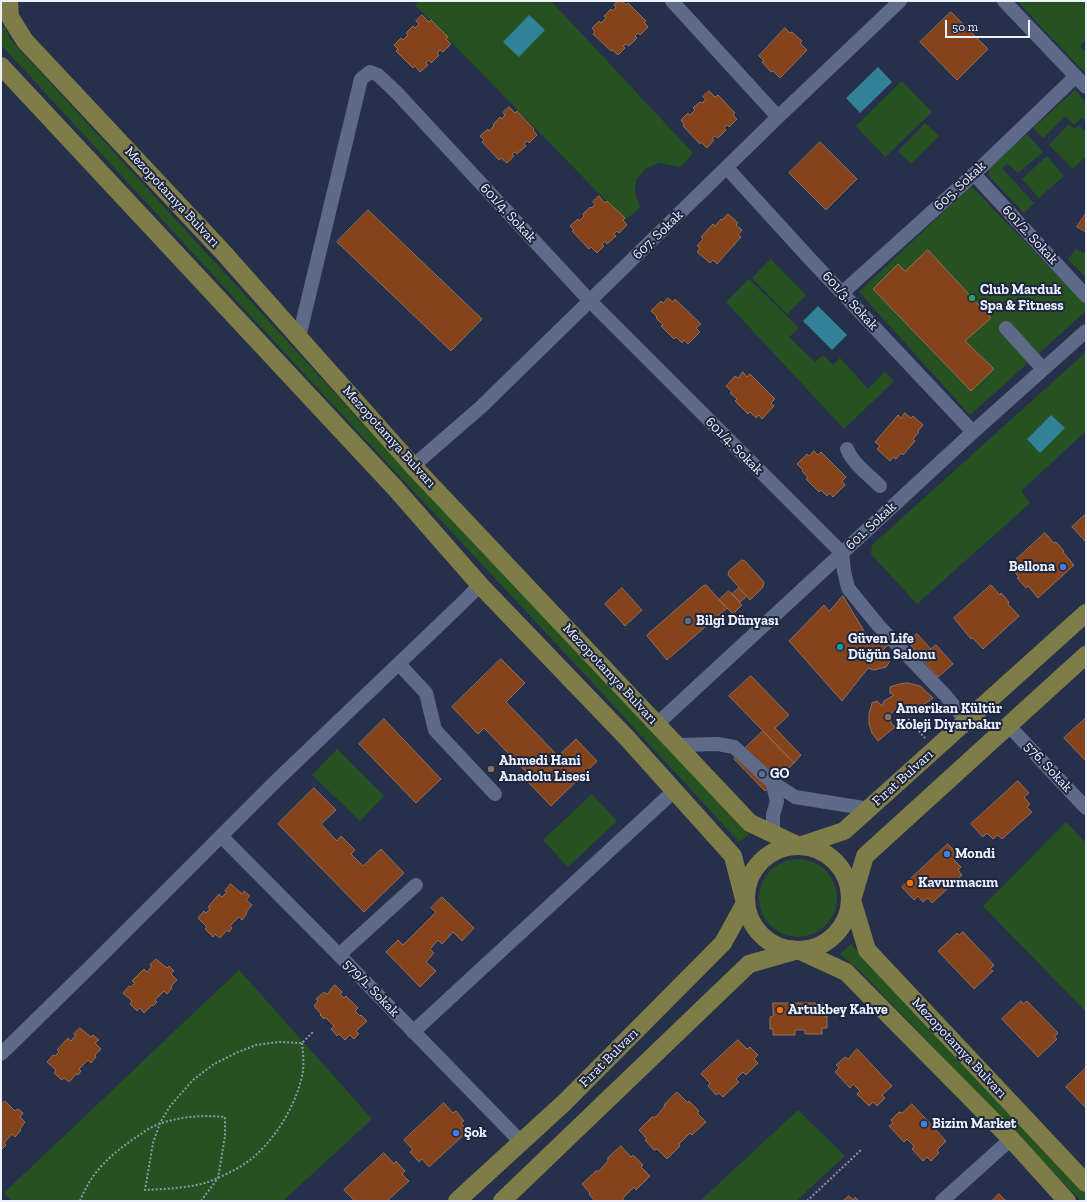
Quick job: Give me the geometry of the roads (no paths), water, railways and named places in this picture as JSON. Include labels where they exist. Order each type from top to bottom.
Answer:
[{"type":"main road","points":[[1,16],[8,1]]},
{"type":"main road","name":"Mezopotamya Bulvarı","points":[[8,1],[10,17],[25,40],[222,251],[413,466],[750,823],[799,846]]},
{"type":"main road","points":[[1,66],[390,482],[480,585],[627,738],[733,856],[749,917],[757,931],[769,942],[783,949],[798,950],[815,948],[829,941],[841,929],[849,915],[865,856],[1086,655]]},
{"type":"main road","name":"Fırat Bulvarı","points":[[799,846],[844,832],[1086,613]]},
{"type":"main road","points":[[745,903],[747,885],[759,864],[767,856],[782,848],[799,846],[816,848],[830,856],[842,867],[849,882],[852,900]]},
{"type":"main road","name":"Mezopotamya Bulvarı","points":[[852,900],[867,950],[1086,1183]]},
{"type":"main road","name":"Fırat Bulvarı","points":[[457,1201],[565,1102],[723,943],[745,903]]},
{"type":"main road","name":"Mezopotamya Bulvarı","points":[[798,950],[846,972],[1011,1139],[1067,1201]]},
{"type":"main road","name":"Fırat Bulvarı","points":[[502,1201],[750,964],[798,950]]},
{"type":"street","points":[[672,1],[778,118]]},
{"type":"street","name":"607. Sokak","points":[[413,466],[481,407],[900,1]]},
{"type":"street","points":[[1004,1],[1086,87]]},
{"type":"street","name":"601/4. Sokak","points":[[299,337],[361,79],[370,72],[378,74],[590,301],[842,553]]},
{"type":"street","name":"605. Sokak","points":[[842,293],[974,174],[1076,76]]},
{"type":"street","name":"601/3. Sokak","points":[[728,168],[842,293],[973,432]]},
{"type":"street","name":"601/2. Sokak","points":[[974,174],[1086,296]]},
{"type":"street","points":[[1006,328],[1043,369]]},
{"type":"street","name":"601. Sokak","points":[[658,724],[973,432],[1086,331]]},
{"type":"street","points":[[847,449],[856,463],[880,486]]},
{"type":"street","points":[[842,553],[848,588],[878,625],[946,696],[966,721]]},
{"type":"street","points":[[1,1054],[275,782],[480,585]]},
{"type":"street","points":[[399,664],[426,693],[435,730],[495,794]]},
{"type":"street","name":"576. Sokak","points":[[1009,726],[1086,808]]},
{"type":"street","points":[[678,746],[718,744],[734,747],[772,782],[795,797],[870,808]]},
{"type":"street","points":[[772,782],[777,801],[773,815],[773,834]]},
{"type":"street","points":[[413,1032],[674,791]]},
{"type":"street","name":"579/1. Sokak","points":[[221,836],[521,1142]]},
{"type":"street","points":[[339,955],[416,885]]},
{"type":"street","points":[[942,1201],[1011,1139]]},
{"type":"water","points":[[529,15],[545,30],[519,57],[503,42]]},
{"type":"water","points":[[878,67],[892,82],[860,113],[846,98]]},
{"type":"water","points":[[818,306],[847,335],[832,350],[803,321]]},
{"type":"water","points":[[1051,415],[1065,428],[1040,453],[1027,439]]},
{"type":"place","name":"Club Marduk Spa & Fitness","points":[[972,298]]},
{"type":"place","name":"Bellona","points":[[1063,567]]},
{"type":"place","name":"Bilgi Dünyası","points":[[688,621]]},
{"type":"place","name":"Güven Life Düğün Salonu","points":[[840,647]]},
{"type":"place","name":"Amerikan Kültür Koleji Diyarbakır","points":[[888,717]]},
{"type":"place","name":"Ahmedi Hani Anadolu Lisesi","points":[[491,769]]},
{"type":"place","name":"GO","points":[[762,774]]},
{"type":"place","name":"Mondi","points":[[947,854]]},
{"type":"place","name":"Kavurmacım","points":[[910,883]]},
{"type":"place","name":"Artukbey Kahve","points":[[780,1010]]},
{"type":"place","name":"Bizim Market","points":[[924,1124]]},
{"type":"place","name":"Şok","points":[[456,1133]]}]
